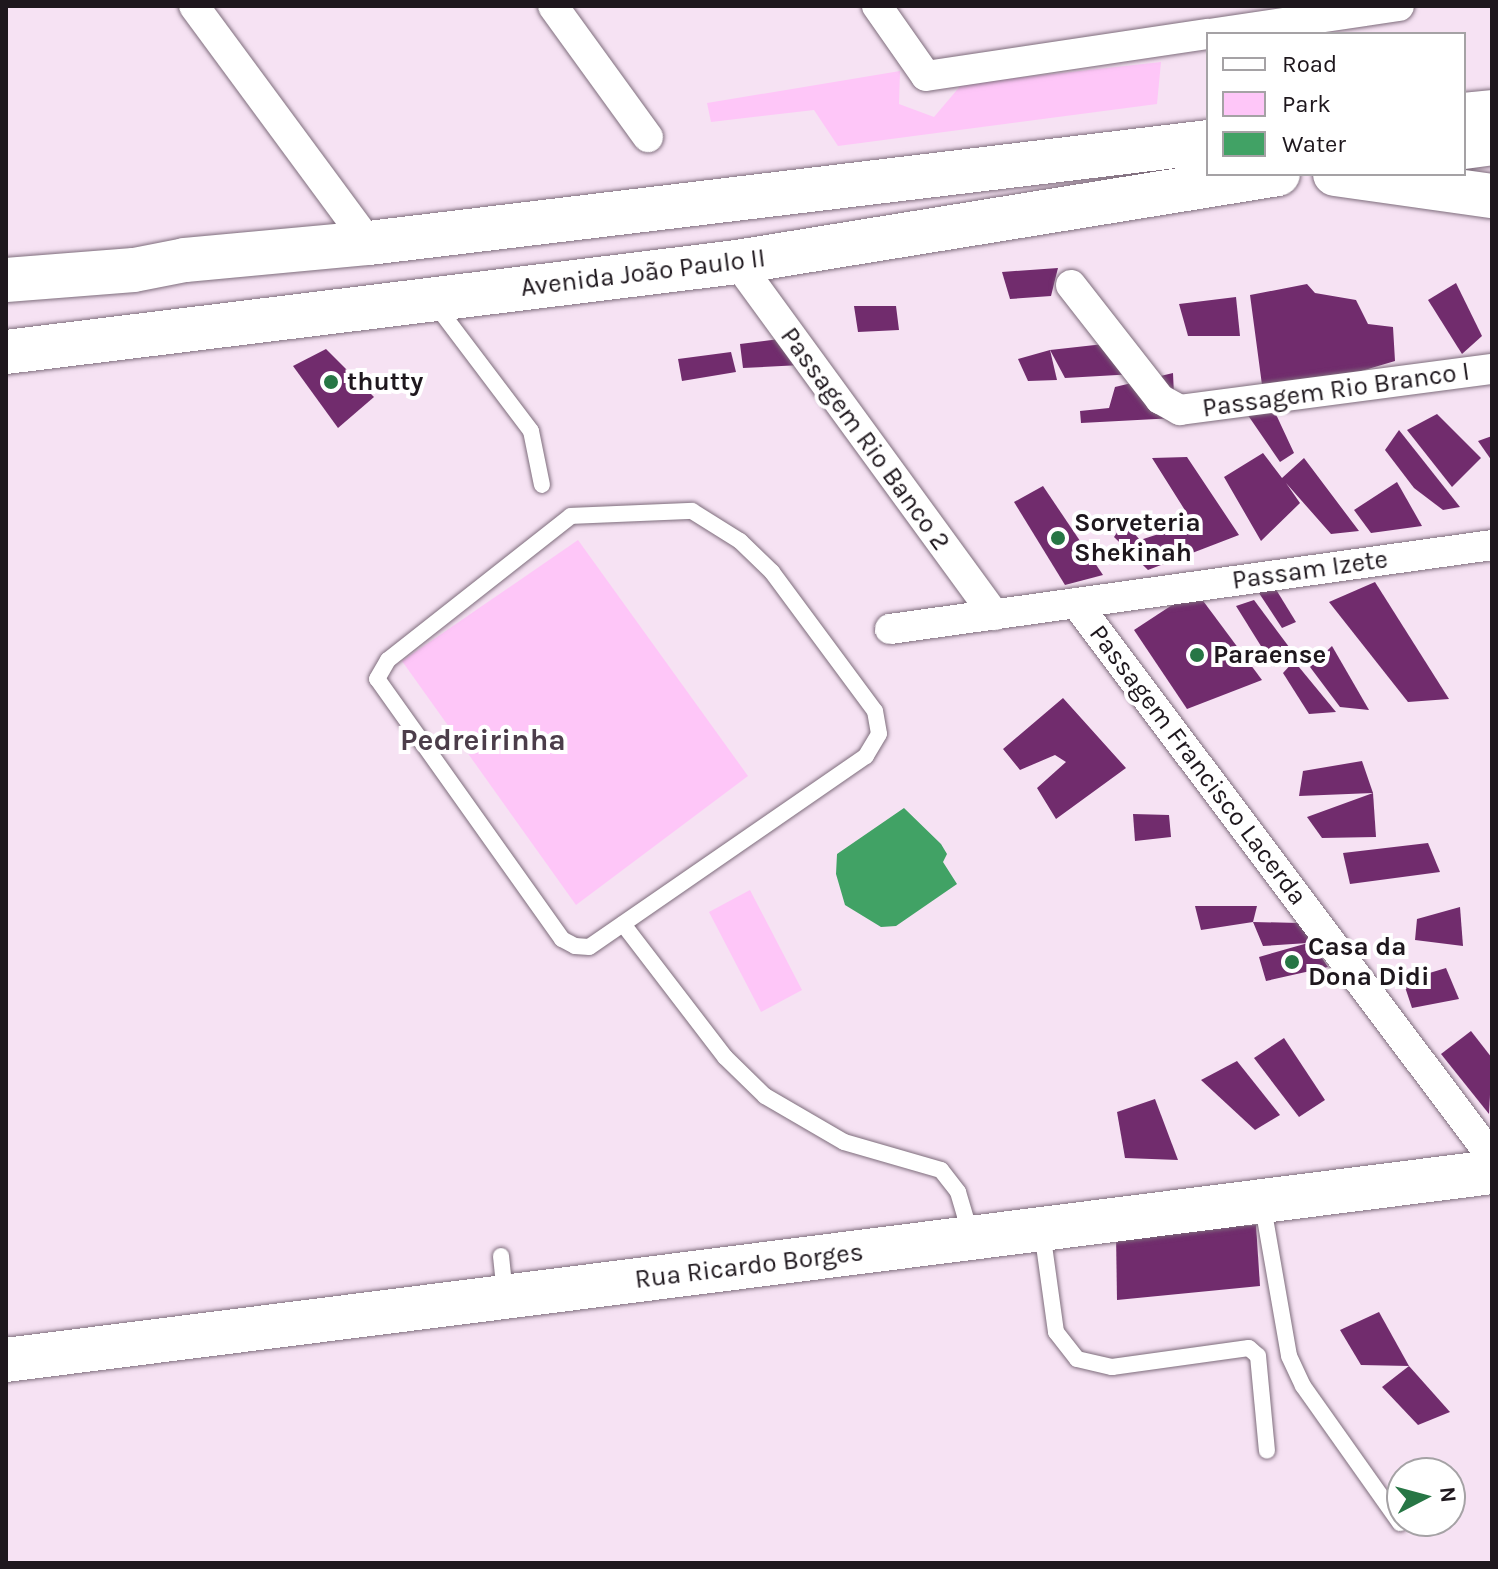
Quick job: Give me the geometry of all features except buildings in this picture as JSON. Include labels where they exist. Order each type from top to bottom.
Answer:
[{"type":"main road","points":[[1466,115],[1492,112]]},
{"type":"main road","points":[[6,280],[369,243],[1206,142]]},
{"type":"main road","points":[[1466,147],[1492,143]]},
{"type":"main road","name":"Avenida João Paulo II","points":[[6,352],[737,262],[1266,176]]},
{"type":"main road","points":[[1349,176],[1492,196]]},
{"type":"main road","name":"Rua Ricardo Borges","points":[[6,1360],[503,1276],[971,1237],[1492,1172]]},
{"type":"street","points":[[194,6],[369,243]]},
{"type":"street","points":[[553,6],[648,137]]},
{"type":"street","points":[[877,6],[926,76],[1206,34]]},
{"type":"street","points":[[1222,32],[1399,6]]},
{"type":"street","name":"Passagem Rio Banco 2","points":[[737,262],[994,615]]},
{"type":"street","name":"Passagem Rio Branco I","points":[[1071,285],[1160,399],[1180,410],[1492,369]]},
{"type":"street","name":"Passam Izete","points":[[890,629],[1492,545]]},
{"type":"street","name":"Passagem Francisco Lacerda","points":[[1076,603],[1492,1157]]},
{"type":"lane","points":[[432,300],[531,431],[542,485]]},
{"type":"lane","points":[[692,511],[740,541],[772,572],[875,711],[879,734],[866,756],[623,924],[589,947],[562,939],[377,679],[388,660],[571,516],[692,511]]},
{"type":"lane","points":[[623,924],[725,1057],[765,1096],[844,1142],[941,1170],[958,1192],[971,1237]]},
{"type":"lane","points":[[1262,1201],[1289,1356],[1303,1386],[1386,1503]]},
{"type":"lane","points":[[1042,1229],[1056,1332],[1077,1359],[1112,1367],[1249,1348],[1258,1356],[1267,1451]]},
{"type":"green space","points":[[1161,62],[1157,104],[838,146],[814,110],[711,122],[707,103],[900,71],[899,104],[934,117],[962,84]]},
{"type":"green space","points":[[578,540],[748,776],[576,905],[402,661]]},
{"type":"green space","points":[[750,890],[802,990],[761,1012],[709,912]]},
{"type":"water","points":[[904,808],[941,844],[947,854],[943,862],[957,884],[896,926],[881,927],[845,905],[836,874],[837,854]]},
{"type":"place","name":"thutty","points":[[331,382]]},
{"type":"place","name":"Sorveteria Shekinah","points":[[1058,538]]},
{"type":"place","name":"Paraense","points":[[1197,655]]},
{"type":"place","name":"Casa da Dona Didi","points":[[1292,962]]},
{"type":"district","name":"Pedreirinha","points":[[483,740]]}]
